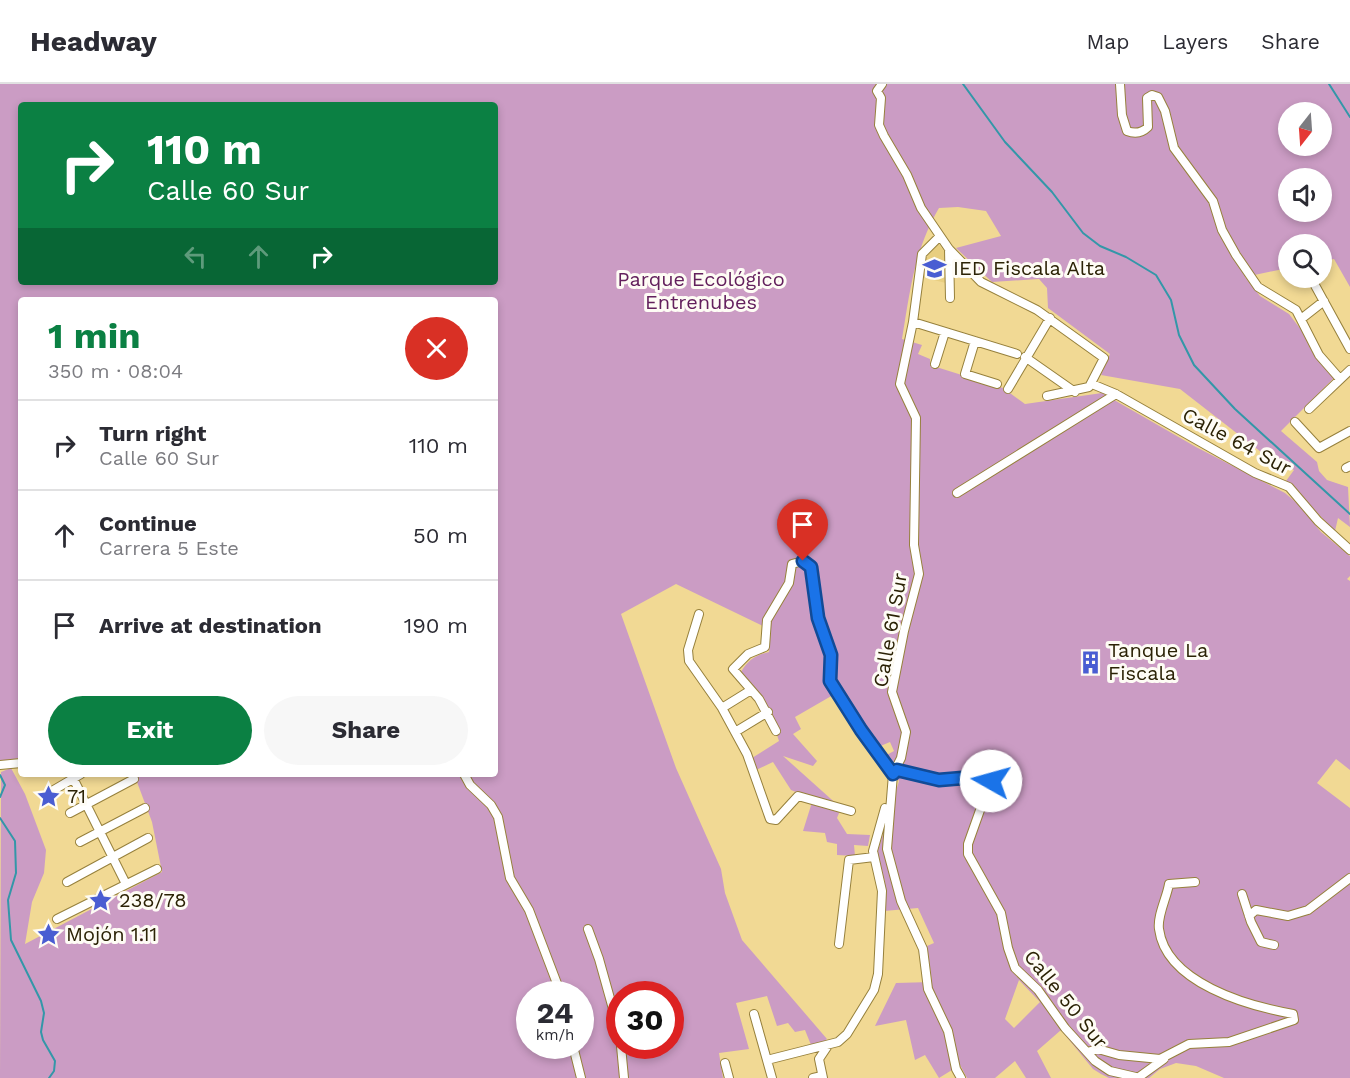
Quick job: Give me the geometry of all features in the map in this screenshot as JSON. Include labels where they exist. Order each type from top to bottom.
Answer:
[{"type":"street","points":[[1120,84],[1123,121],[1127,131],[1131,133],[1141,132],[1148,127],[1147,98],[1152,95],[1158,97],[1165,111],[1174,148],[1213,201],[1222,230],[1251,277],[1269,296],[1296,310],[1319,354],[1340,380]]},
{"type":"street","points":[[880,87],[879,124],[939,237],[981,282],[1050,318],[1104,358],[1092,384],[1078,391],[1047,396]]},
{"type":"street","points":[[939,237],[922,254],[913,322],[1021,355],[1078,391]]},
{"type":"street","points":[[949,249],[950,298]]},
{"type":"street","points":[[1317,288],[1350,349]]},
{"type":"street","points":[[1301,319],[1324,301]]},
{"type":"street","points":[[1008,388],[1021,355],[1050,318]]},
{"type":"street","name":"Calle 61 Sur","points":[[890,796],[903,750],[906,727],[892,692],[904,631],[919,574],[914,545],[916,418],[900,384],[913,322]]},
{"type":"street","points":[[935,364],[945,332]]},
{"type":"street","points":[[975,341],[965,374],[997,384]]},
{"type":"street","points":[[1309,409],[1350,370]]},
{"type":"street","name":"Calle 64 Sur","points":[[1092,384],[1116,394],[1255,473],[1289,487],[1318,521],[1350,550]]},
{"type":"street","points":[[957,494],[1116,394]]},
{"type":"street","points":[[1295,422],[1319,447],[1350,431]]},
{"type":"street","points":[[776,731],[768,712],[733,669],[748,654],[765,647],[767,620],[789,583],[791,566],[797,561],[805,561],[811,569],[818,618],[831,655],[830,681],[861,730],[895,772]]},
{"type":"street","points":[[699,614],[688,650],[689,661],[722,708],[747,753],[768,815],[774,820],[798,796],[851,812]]},
{"type":"street","points":[[722,708],[751,690]]},
{"type":"street","points":[[735,732],[768,712]]},
{"type":"street","points":[[0,765],[18,763]]},
{"type":"street","name":"Calle 50 Sur","points":[[895,772],[932,779],[986,776],[990,780],[968,844],[969,860],[980,874],[1001,913],[1013,964],[1038,990],[1087,1052],[1106,1068],[1139,1078]]},
{"type":"street","points":[[52,791],[71,777]]},
{"type":"street","points":[[72,777],[126,884]]},
{"type":"street","points":[[466,777],[470,786],[491,805],[498,817],[510,878],[529,910],[556,981]]},
{"type":"street","points":[[70,813],[134,779]]},
{"type":"street","points":[[767,1060],[827,1047],[842,1039],[874,990],[878,974],[882,891],[874,857],[877,833],[890,796]]},
{"type":"street","points":[[890,796],[887,829],[891,866],[901,901],[923,949],[928,989],[948,1031],[956,1069],[961,1078]]},
{"type":"street","points":[[80,842],[145,808]]},
{"type":"street","points":[[67,882],[148,838]]},
{"type":"street","points":[[839,944],[849,860],[874,857]]},
{"type":"street","points":[[57,919],[157,869]]},
{"type":"street","points":[[1249,916],[1256,910],[1263,909],[1288,916],[1308,910],[1350,878]]},
{"type":"street","points":[[1139,1078],[1168,1056],[1189,1044],[1236,1040],[1291,1022],[1295,1017],[1293,1014],[1264,1009],[1209,987],[1179,968],[1171,958],[1158,927],[1169,884],[1195,882]]},
{"type":"street","points":[[1242,894],[1261,942],[1274,945]]},
{"type":"street","points":[[588,930],[606,984]]},
{"type":"street","points":[[754,1014],[772,1078]]},
{"type":"street","points":[[813,1078],[822,1077],[819,1059],[827,1047]]},
{"type":"street","points":[[1087,1052],[1098,1049],[1119,1055],[1160,1059],[1168,1056]]},
{"type":"street","points":[[576,1059],[581,1078]]},
{"type":"street","points":[[622,1059],[624,1078]]},
{"type":"street","points":[[725,1063],[729,1078]]},
{"type":"shaded area","name":"IED Fiscala Alta","points":[[938,243],[947,255],[946,283],[921,277],[926,258]]},
{"type":"green space","name":"Parque Ecológico Entrenubes","points":[[0,84],[1350,84],[1350,287],[1334,259],[1332,259],[1332,234],[1278,234],[1278,270],[1245,277],[1260,296],[1289,314],[1302,331],[1311,350],[1334,378],[1281,431],[1317,462],[1319,471],[1327,480],[1348,487],[1350,527],[1338,518],[1335,531],[1286,481],[1294,470],[1261,452],[1180,389],[1101,375],[1110,354],[1048,308],[1047,288],[1039,279],[992,282],[956,248],[1001,236],[986,211],[958,207],[939,208],[918,256],[902,339],[922,345],[918,354],[930,359],[930,365],[1003,388],[1025,404],[1102,393],[1196,447],[1285,493],[1298,504],[1321,532],[1350,556],[1350,576],[1347,579],[1350,581],[1350,770],[1336,759],[1317,783],[1350,808],[1350,1078],[1224,1078],[1196,1066],[1176,1063],[1160,1069],[1149,1078],[1109,1078],[1093,1069],[1061,1030],[1037,1051],[1051,1078],[1026,1078],[1015,1061],[995,1078],[967,1078],[960,1065],[939,1078],[925,1055],[915,1060],[906,1020],[875,1026],[896,983],[932,982],[927,946],[934,943],[918,908],[884,911],[885,882],[877,854],[899,781],[883,757],[894,751],[890,742],[878,747],[862,728],[840,691],[795,717],[801,729],[793,734],[817,761],[813,766],[783,756],[841,808],[837,818],[847,834],[870,835],[868,846],[854,845],[855,856],[837,855],[837,844],[827,842],[825,833],[803,831],[813,799],[791,790],[773,762],[756,770],[752,758],[779,741],[769,711],[741,672],[753,659],[769,652],[771,630],[676,584],[621,614],[676,768],[721,869],[725,893],[742,940],[827,1039],[813,1050],[805,1030],[795,1032],[788,1023],[777,1026],[767,996],[736,1003],[749,1049],[719,1053],[723,1078],[0,1078],[1,772],[11,768],[25,794],[46,850],[44,873],[32,902],[25,944],[162,872],[152,822],[135,777],[498,777],[498,297],[18,297],[18,758],[0,761]],"holes":[[[1019,980],[1040,1002],[1014,1028],[1005,1019]]]},
{"type":"waterway","points":[[963,84],[1005,142],[1052,192],[1083,233],[1100,246],[1126,257],[1156,275],[1171,300],[1179,335],[1194,365],[1235,409],[1350,514]]},
{"type":"waterway","points":[[1329,84],[1350,117]]},
{"type":"waterway","points":[[0,775],[5,785],[0,797]]},
{"type":"waterway","points":[[0,818],[15,841],[16,873],[8,900],[11,940],[41,1001],[44,1013],[41,1032],[55,1061],[54,1071],[49,1078]]},
{"type":"place","name":"IED Fiscala Alta","points":[[935,268]]},
{"type":"place","name":"Tanque La Fiscala","points":[[1090,662]]},
{"type":"place","name":"71","points":[[49,796]]},
{"type":"place","name":"238/78","points":[[101,900]]},
{"type":"place","name":"Mojón 1.11","points":[[48,934]]},
{"type":"route","points":[[803,561],[811,567],[819,623],[832,659],[830,681],[861,730],[893,774],[897,770],[939,780],[986,776],[991,781]]}]
